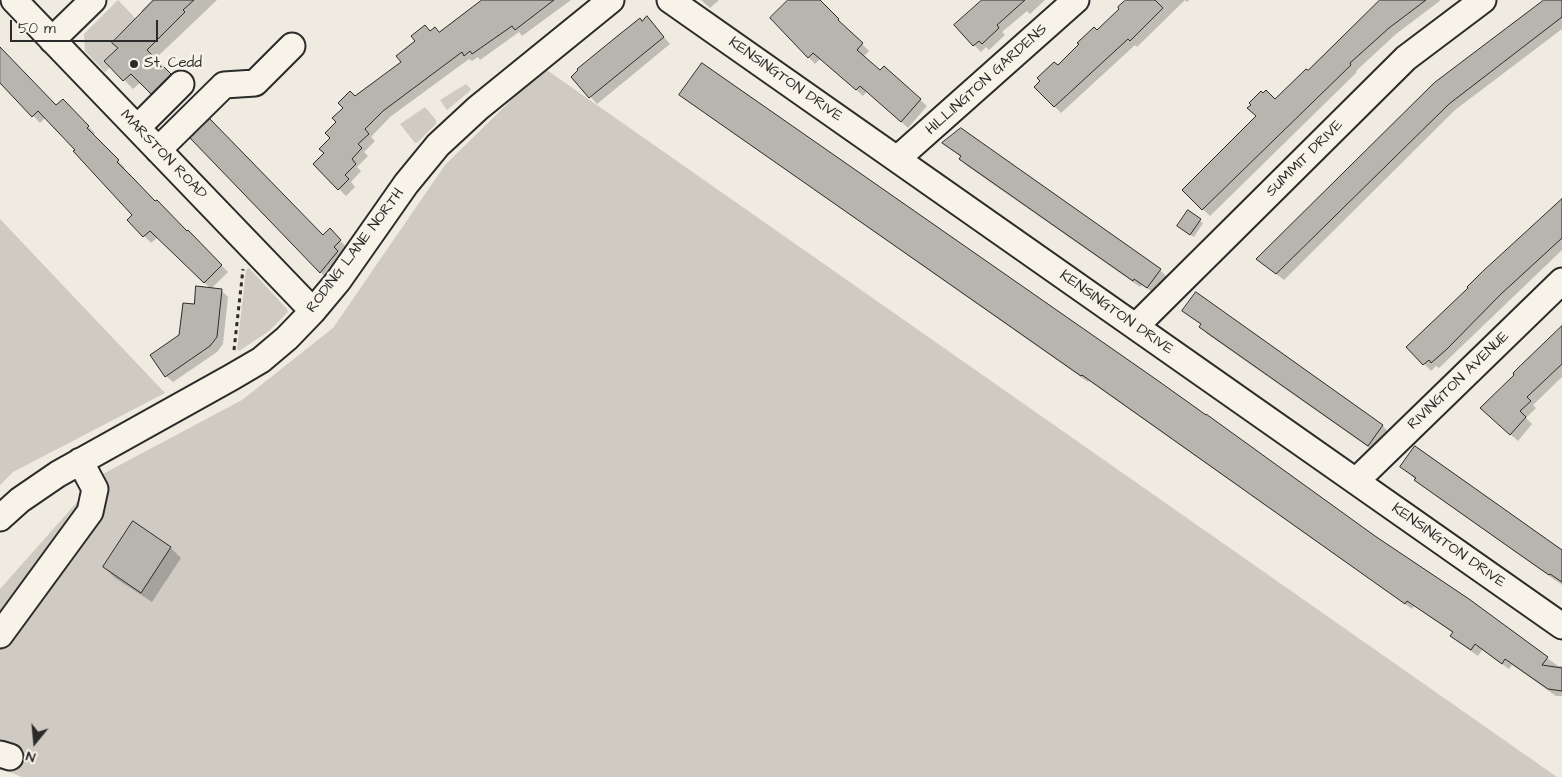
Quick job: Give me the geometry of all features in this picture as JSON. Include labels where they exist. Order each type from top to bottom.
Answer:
[{"type":"street","name":"MARSTON ROAD","points":[[14,0],[313,311]]},
{"type":"street","points":[[52,40],[92,0]]},
{"type":"street","name":"RODING LANE NORTH","points":[[0,518],[20,500],[80,461],[261,360],[287,338],[338,281],[406,184],[438,145],[478,108],[611,0]]},
{"type":"street","name":"KENSINGTON DRIVE","points":[[670,0],[1562,626]]},
{"type":"street","name":"HILLINGTON GARDENS","points":[[898,160],[1076,0]]},
{"type":"street","name":"SUMMIT DRIVE","points":[[1136,326],[1406,58],[1483,0]]},
{"type":"street","points":[[158,150],[224,85],[255,83],[292,46]]},
{"type":"street","points":[[137,128],[182,84]]},
{"type":"street","name":"RIVINGTON AVENUE","points":[[1356,481],[1562,281]]},
{"type":"street","points":[[0,635],[90,512],[95,490],[80,461]]},
{"type":"path","points":[[232,377],[246,241]]},
{"type":"shaded area","points":[[118,0],[142,25],[125,31],[112,42],[118,48],[104,61],[110,67],[105,72],[85,51],[84,34]]},
{"type":"shaded area","points":[[544,68],[1557,777],[22,777],[0,768],[0,589],[101,475],[242,400],[333,328],[445,165]]},
{"type":"shaded area","points":[[466,84],[471,89],[470,91],[447,110],[440,100]]},
{"type":"shaded area","points":[[425,107],[436,120],[436,124],[415,143],[400,124]]},
{"type":"shaded area","points":[[0,219],[165,393],[13,472],[0,485]]},
{"type":"shaded area","points":[[249,268],[288,312],[269,331],[239,351],[237,349],[246,270]]},
{"type":"building","name":"St. Cedd","points":[[154,0],[194,0],[183,10],[185,12],[147,50],[171,74],[151,94],[131,74],[123,81],[104,61],[118,48],[112,43]]},
{"type":"building","points":[[482,0],[554,0],[515,30],[512,26],[472,54],[470,51],[464,56],[462,52],[383,111],[365,129],[369,134],[358,144],[362,148],[352,159],[356,164],[345,175],[349,179],[338,190],[313,164],[324,153],[319,149],[330,138],[325,133],[336,122],[332,118],[343,108],[338,103],[350,91],[355,96],[401,62],[396,56],[415,41],[411,36],[425,25],[430,31],[435,27],[439,32]]},
{"type":"building","points":[[788,0],[820,0],[863,43],[857,50],[880,70],[884,66],[921,99],[901,122],[860,86],[856,90],[813,53],[808,58],[770,18]]},
{"type":"building","points":[[982,0],[1025,0],[997,25],[999,28],[982,44],[979,41],[973,46],[954,25]]},
{"type":"building","points":[[1126,0],[1155,0],[1163,8],[1130,41],[1128,39],[1054,107],[1034,87],[1040,81],[1037,78],[1054,62],[1058,65],[1079,44],[1077,43],[1094,27],[1097,30]]},
{"type":"building","points":[[1380,0],[1426,0],[1389,28],[1350,63],[1351,65],[1202,210],[1182,190],[1256,116],[1247,108],[1251,105],[1249,103],[1261,91],[1263,93],[1266,90],[1275,99],[1306,69],[1308,70]]},
{"type":"building","points":[[1544,0],[1562,0],[1562,17],[1449,104],[1276,274],[1256,259],[1434,83]]},
{"type":"building","points":[[647,16],[664,37],[589,98],[571,77],[577,69],[615,38],[640,18],[642,21]]},
{"type":"building","points":[[0,47],[56,105],[63,99],[89,126],[87,128],[119,160],[117,162],[222,265],[204,283],[150,231],[143,237],[127,220],[132,215],[73,151],[75,150],[38,111],[32,117],[0,83]]},
{"type":"building","points":[[702,63],[1206,414],[1375,536],[1469,599],[1548,657],[1542,665],[1562,668],[1562,691],[1548,689],[1505,659],[1502,664],[1475,644],[1471,650],[1450,636],[1453,632],[1407,601],[1405,604],[1082,375],[679,95]]},
{"type":"building","points":[[210,119],[323,235],[330,228],[341,240],[334,247],[338,251],[320,273],[190,138]]},
{"type":"building","points":[[961,128],[1161,269],[1147,288],[1134,279],[1133,281],[959,159],[961,156],[942,143]]},
{"type":"building","points":[[1562,199],[1562,238],[1500,295],[1447,349],[1431,363],[1429,360],[1423,365],[1406,347],[1468,288],[1482,272]]},
{"type":"building","points":[[1188,210],[1201,219],[1190,235],[1177,226]]},
{"type":"building","points":[[196,286],[222,289],[217,337],[210,346],[165,377],[150,355],[179,335],[183,303],[194,304]]},
{"type":"building","points":[[1196,292],[1383,425],[1368,446],[1199,327],[1201,324],[1182,311]]},
{"type":"building","points":[[1562,326],[1562,364],[1527,397],[1531,401],[1520,411],[1526,417],[1510,435],[1480,408]]},
{"type":"building","points":[[1415,446],[1562,550],[1562,582],[1549,575],[1414,480],[1416,478],[1400,467]]},
{"type":"building","points":[[133,521],[171,547],[141,593],[103,567]]},
{"type":"place","name":"St. Cedd","points":[[134,64]]}]
